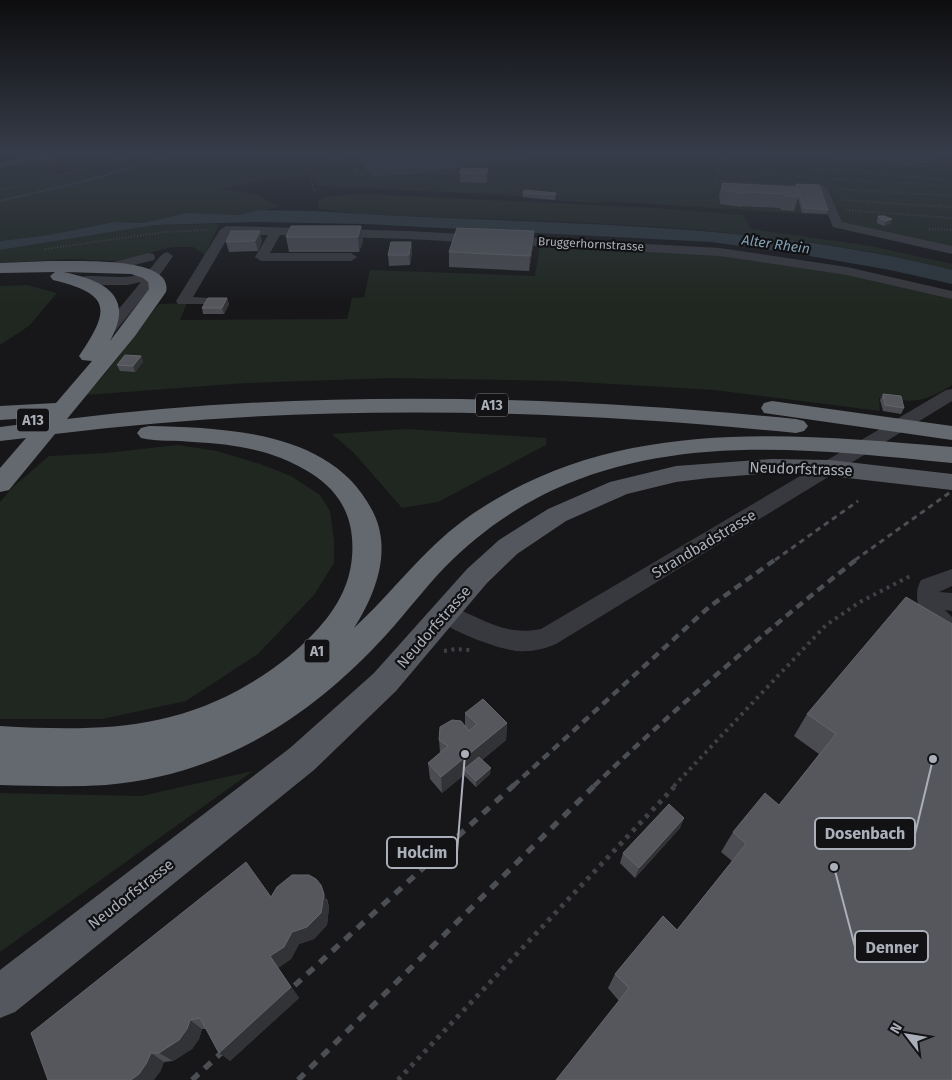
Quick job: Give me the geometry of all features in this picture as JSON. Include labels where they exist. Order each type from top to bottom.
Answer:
[{"type":"highway","points":[[0,268],[40,266],[136,270],[158,282],[128,332],[76,382],[5,470]]},
{"type":"highway","points":[[0,275],[41,274],[80,281],[100,290],[110,304],[110,321],[76,382]]},
{"type":"highway","name":"A13","points":[[0,413],[310,391],[515,390],[617,395],[742,405],[952,433]]},
{"type":"highway","name":"A13","points":[[30,430],[172,416],[287,408],[488,405],[614,410],[710,417],[952,448]]},
{"type":"highway","points":[[0,418],[85,408]]},
{"type":"highway","name":"A1","points":[[0,434],[30,430],[207,435],[260,443],[295,455],[326,472],[341,485],[352,499],[365,527],[367,557],[364,576],[356,600],[341,624],[316,652],[291,674],[240,706],[183,731],[148,738],[111,743],[83,744],[0,742]]},
{"type":"highway","points":[[0,768],[79,771],[140,765],[206,748],[248,729],[281,710],[325,676],[368,634],[436,559],[465,533],[490,515],[531,491],[595,465],[658,449],[732,442],[813,443],[952,455]]},
{"type":"main road","name":"Neudorfstrasse","points":[[0,997],[302,759],[386,682],[477,576],[508,547],[533,529],[593,498],[619,488],[650,480],[708,470],[772,466],[830,468],[952,482]]},
{"type":"street","points":[[830,203],[838,224],[952,250]]},
{"type":"street","points":[[204,301],[183,301],[226,230]]},
{"type":"street","name":"Bruggerhornstrasse","points":[[226,230],[408,235],[720,252],[847,271],[952,295]]},
{"type":"street","points":[[277,230],[261,256],[351,257]]},
{"type":"street","points":[[107,268],[149,257]]},
{"type":"street","points":[[99,342],[145,287],[158,282],[174,259]]},
{"type":"street","points":[[80,281],[158,282]]},
{"type":"street","name":"Strandbadstrasse","points":[[446,614],[498,638],[514,641],[542,639],[564,629],[952,394]]},
{"type":"street","points":[[952,577],[929,586],[927,600],[938,618],[952,632]]},
{"type":"street","points":[[927,600],[952,602]]},
{"type":"path","points":[[886,203],[952,218]]},
{"type":"path","points":[[925,203],[952,207]]},
{"type":"path","points":[[42,250],[165,232],[226,230]]},
{"type":"path","points":[[398,1080],[826,624],[860,602],[902,579],[920,572]]},
{"type":"shaded area","points":[[0,203],[273,203],[280,207],[238,215],[187,213],[143,223],[115,222],[48,235],[0,241]]},
{"type":"shaded area","points":[[318,203],[561,203],[743,215],[751,229],[871,246],[952,264],[952,270],[880,254],[807,242],[733,233],[585,223],[363,214],[318,209]]},
{"type":"shaded area","points":[[640,203],[952,203],[952,247],[841,222],[838,216]]},
{"type":"shaded area","points":[[219,224],[205,255],[193,247],[172,247],[119,261],[67,259],[0,263],[0,250],[155,225]]},
{"type":"shaded area","points":[[540,245],[721,254],[826,269],[952,297],[952,385],[925,399],[909,401],[879,398],[880,411],[714,390],[561,381],[391,378],[246,383],[86,395],[105,374],[159,304],[187,303],[180,320],[347,319],[352,298],[364,297],[370,270],[535,276]]},
{"type":"shaded area","points":[[27,285],[57,293],[29,326],[0,345],[0,286]]},
{"type":"shaded area","points":[[405,429],[546,438],[546,445],[438,502],[402,508],[354,453],[332,434]]},
{"type":"shaded area","points":[[177,445],[217,451],[260,464],[291,476],[320,495],[330,511],[334,540],[334,563],[314,595],[258,654],[186,701],[102,719],[0,719],[0,502],[13,487],[49,456],[106,453]]},
{"type":"shaded area","points":[[253,771],[0,952],[0,793],[141,796]]},
{"type":"water","name":"Alter Rhein","points":[[262,210],[555,222],[715,232],[795,241],[874,253],[952,270],[952,284],[890,270],[798,254],[711,242],[364,224],[259,222],[155,225],[0,250],[0,241],[48,235],[115,222],[143,223],[187,213],[237,215]]},
{"type":"building","points":[[802,203],[826,203],[828,210],[804,208]]},
{"type":"building","points":[[878,216],[884,216],[892,219],[886,221]]},
{"type":"building","points":[[291,226],[361,226],[358,237],[286,237]]},
{"type":"building","points":[[457,228],[534,231],[530,256],[449,252]]},
{"type":"building","points":[[231,231],[260,231],[255,241],[226,242]]},
{"type":"building","points":[[391,242],[411,242],[409,255],[388,255]]},
{"type":"building","points":[[208,298],[227,298],[222,308],[202,308]]},
{"type":"building","points":[[125,355],[141,356],[133,366],[117,365]]},
{"type":"building","points":[[883,394],[901,396],[904,408],[885,405]]},
{"type":"building","points":[[906,597],[952,624],[952,1080],[556,1080],[629,988],[615,974],[663,916],[677,930],[746,844],[733,832],[765,793],[779,805],[836,734],[807,714]]},
{"type":"building","points":[[483,699],[507,723],[441,777],[428,763],[448,746],[439,740],[440,727],[452,720],[461,721],[469,731],[477,724],[465,713]]},
{"type":"building","points":[[479,757],[491,768],[476,781],[464,769]]},
{"type":"building","points":[[669,804],[684,818],[639,868],[623,853]]},
{"type":"building","points":[[246,862],[271,897],[277,887],[292,875],[309,875],[321,885],[324,894],[321,913],[307,927],[292,932],[284,947],[270,956],[291,987],[219,1053],[200,1018],[190,1020],[187,1029],[179,1040],[159,1053],[151,1053],[139,1074],[131,1080],[48,1080],[31,1033]]},
{"type":"railway","points":[[855,560],[952,491]]},
{"type":"railway","points":[[775,560],[858,501]]},
{"type":"railway","points":[[513,786],[709,607],[776,559]]},
{"type":"railway","points":[[594,786],[722,670],[857,559]]},
{"type":"railway","points":[[282,997],[514,785]]},
{"type":"railway","points":[[298,1080],[595,785]]},
{"type":"railway","points":[[192,1080],[231,1044]]},
{"type":"place","name":"Holcim","points":[[465,754]]},
{"type":"place","name":"Dosenbach","points":[[933,759]]},
{"type":"place","name":"Denner","points":[[834,867]]}]
